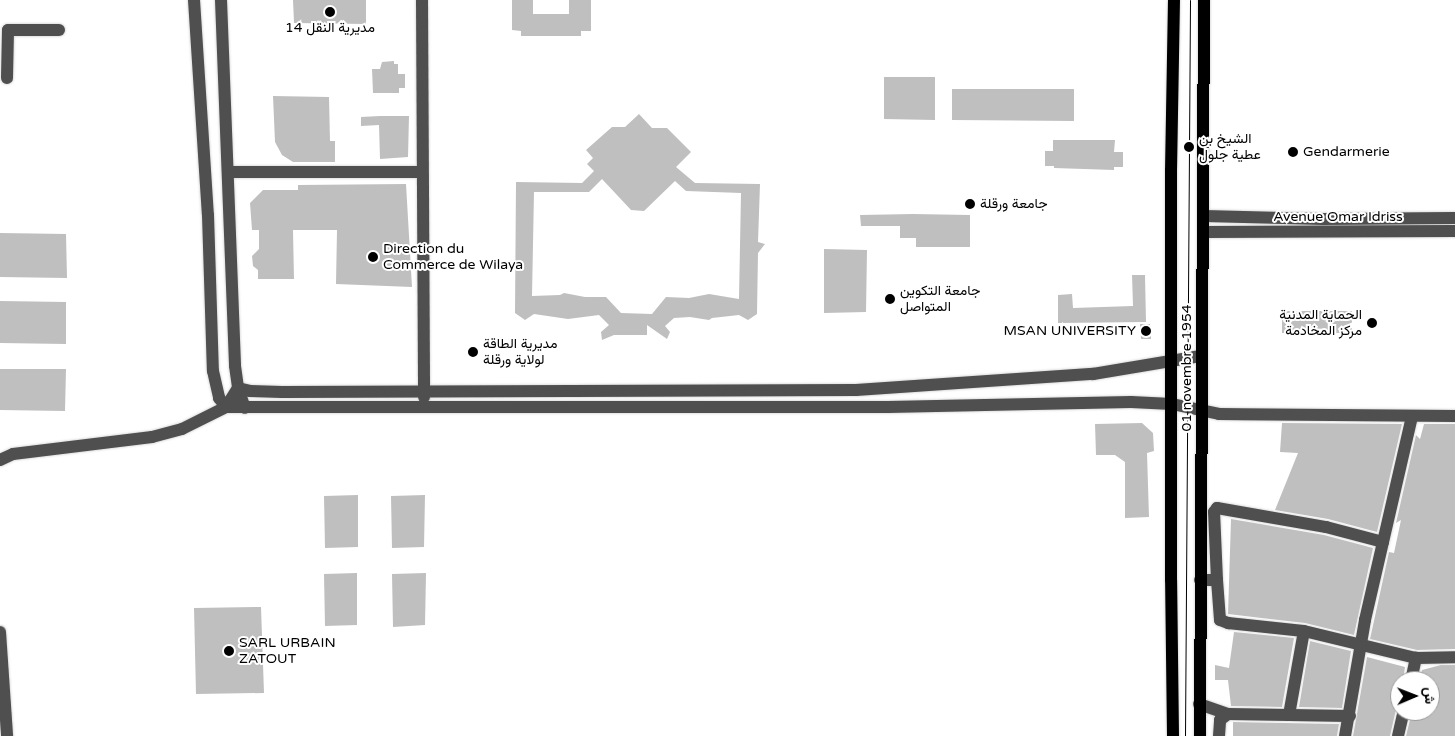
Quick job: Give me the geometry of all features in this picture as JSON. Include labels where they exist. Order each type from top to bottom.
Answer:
[{"type":"main road","points":[[1173,736],[1171,580],[1174,0]]},
{"type":"main road","name":"01 novembre 1954","points":[[1200,736],[1204,0]]},
{"type":"street","points":[[194,0],[208,215],[213,371],[219,398],[226,408]]},
{"type":"street","points":[[220,0],[236,366],[238,388],[245,408]]},
{"type":"street","points":[[422,0],[424,407]]},
{"type":"street","points":[[7,78],[8,30],[59,30]]},
{"type":"street","points":[[228,172],[422,172]]},
{"type":"street","points":[[1204,216],[1323,219],[1455,218]]},
{"type":"street","name":"Avenue Omar Idriss","points":[[1203,232],[1455,231]]},
{"type":"street","points":[[238,388],[257,391],[856,390],[1093,374],[1201,356]]},
{"type":"street","points":[[236,366],[242,378],[257,391]]},
{"type":"street","points":[[226,408],[238,388]]},
{"type":"street","points":[[808,390],[808,407]]},
{"type":"street","points":[[698,391],[698,407]]},
{"type":"street","points":[[0,460],[13,454],[152,436],[191,425],[226,408],[808,407],[1131,402],[1172,404],[1219,414],[1455,416]]},
{"type":"street","points":[[1345,736],[1383,542],[1412,416]]},
{"type":"street","points":[[1383,542],[1326,527],[1217,508],[1214,512],[1220,620],[1228,623],[1304,631],[1416,658],[1455,657]]},
{"type":"street","points":[[1200,580],[1217,580]]},
{"type":"street","points":[[1290,715],[1304,631]]},
{"type":"street","points":[[0,632],[7,736]]},
{"type":"street","points":[[1413,671],[1416,658]]},
{"type":"street","points":[[1199,704],[1228,714],[1350,716]]},
{"type":"street","points":[[1219,736],[1220,720],[1228,714]]},
{"type":"street","points":[[1398,736],[1402,721]]},
{"type":"building","name":"مديرية النقل 14","points":[[293,0],[366,0],[366,24],[294,23]]},
{"type":"building","points":[[512,0],[533,0],[533,14],[569,14],[569,0],[591,0],[591,31],[581,31],[581,36],[521,36],[521,31],[512,30]]},
{"type":"building","points":[[394,61],[394,64],[398,64],[398,74],[405,74],[405,88],[399,88],[399,93],[373,93],[372,69],[380,69],[382,62]]},
{"type":"building","points":[[884,77],[935,77],[935,120],[884,119]]},
{"type":"building","points":[[952,89],[1074,89],[1074,121],[952,120]]},
{"type":"building","points":[[273,96],[329,97],[330,141],[335,141],[335,162],[293,162],[282,155],[275,142]]},
{"type":"building","points":[[639,114],[652,128],[667,128],[691,152],[676,167],[695,183],[760,184],[758,242],[765,244],[758,253],[757,314],[748,320],[739,315],[709,320],[690,317],[674,318],[665,326],[670,332],[667,339],[647,325],[647,335],[614,335],[602,340],[601,332],[609,325],[599,315],[568,319],[534,314],[525,320],[515,313],[516,182],[582,183],[594,171],[587,164],[593,158],[586,150],[612,127],[625,127]],"holes":[[[602,179],[631,210],[644,211],[675,181],[686,191],[741,193],[739,299],[709,294],[689,298],[666,297],[652,314],[621,313],[606,297],[585,297],[564,293],[560,295],[532,296],[534,192],[589,192]]]},
{"type":"building","points":[[409,116],[408,157],[380,159],[379,125],[361,126],[361,117]]},
{"type":"building","points":[[1053,140],[1115,140],[1114,152],[1123,152],[1123,167],[1114,167],[1114,170],[1045,166],[1045,151],[1053,151]]},
{"type":"building","points":[[406,184],[412,287],[336,284],[337,230],[293,230],[294,279],[258,279],[258,270],[253,266],[252,256],[259,249],[259,230],[252,230],[250,203],[263,190],[298,190],[298,185]]},
{"type":"building","points":[[860,215],[970,215],[970,247],[916,247],[916,238],[900,238],[900,226],[861,226]]},
{"type":"building","points":[[0,233],[66,234],[67,278],[0,277]]},
{"type":"building","points":[[824,249],[867,250],[866,312],[824,313]]},
{"type":"building","points":[[1132,275],[1145,275],[1146,322],[1058,323],[1058,295],[1072,294],[1073,308],[1133,306]]},
{"type":"building","points":[[0,301],[66,302],[66,344],[0,343]]},
{"type":"building","points":[[1282,311],[1352,311],[1352,333],[1282,333]]},
{"type":"building","name":"MSAN UNIVERSITY","points":[[1140,324],[1150,324],[1151,339],[1141,339]]},
{"type":"building","points":[[0,369],[66,369],[65,411],[0,410]]},
{"type":"building","points":[[1142,423],[1153,433],[1154,451],[1147,453],[1149,517],[1125,518],[1125,462],[1115,455],[1096,455],[1095,424]]},
{"type":"building","points":[[1282,423],[1402,424],[1377,532],[1328,519],[1275,510],[1298,453],[1280,452]]},
{"type":"building","points":[[1424,424],[1455,424],[1455,649],[1417,650],[1370,639],[1389,552],[1394,553],[1401,520],[1396,523],[1416,435],[1420,439]]},
{"type":"building","points":[[358,495],[358,547],[325,548],[324,496]]},
{"type":"building","points":[[425,495],[424,547],[392,548],[391,496]]},
{"type":"building","points":[[1231,519],[1324,535],[1373,548],[1354,635],[1305,623],[1228,614]]},
{"type":"building","points":[[357,573],[357,625],[325,626],[324,574]]},
{"type":"building","points":[[426,573],[425,625],[393,627],[392,574]]},
{"type":"building","name":"SARL URBAIN ZATOUT","points":[[261,607],[264,693],[196,694],[194,608]]},
{"type":"building","points":[[1234,632],[1294,638],[1282,707],[1231,706],[1228,680],[1215,680],[1215,665],[1229,668]]},
{"type":"building","points":[[1310,641],[1351,651],[1342,708],[1299,707]]},
{"type":"building","points":[[1367,657],[1405,667],[1404,671],[1390,671],[1390,721],[1393,721],[1390,736],[1353,736]]},
{"type":"building","points":[[1441,665],[1455,665],[1455,736],[1406,736],[1410,721],[1440,721],[1440,671],[1422,670]]},
{"type":"building","points":[[1233,722],[1339,724],[1337,736],[1233,736]]},
{"type":"tram line","points":[[1185,736],[1190,0]]},
{"type":"place","name":"مديرية النقل 14","points":[[330,12]]},
{"type":"place","name":"الشيخ بن عطية جلول","points":[[1189,147]]},
{"type":"place","name":"Gendarmerie","points":[[1293,152]]},
{"type":"place","name":"جامعة ورقلة","points":[[970,204]]},
{"type":"place","name":"Direction du Commerce de Wilaya","points":[[373,257]]},
{"type":"place","name":"جامعة التكوين المتواصل","points":[[890,299]]},
{"type":"place","name":"الحماية المدنية مركز المخادمة","points":[[1372,323]]},
{"type":"place","name":"MSAN UNIVERSITY","points":[[1146,331]]},
{"type":"place","name":"مديرية الطاقة لولاية ورقلة","points":[[473,352]]},
{"type":"place","name":"SARL URBAIN ZATOUT","points":[[229,651]]}]
